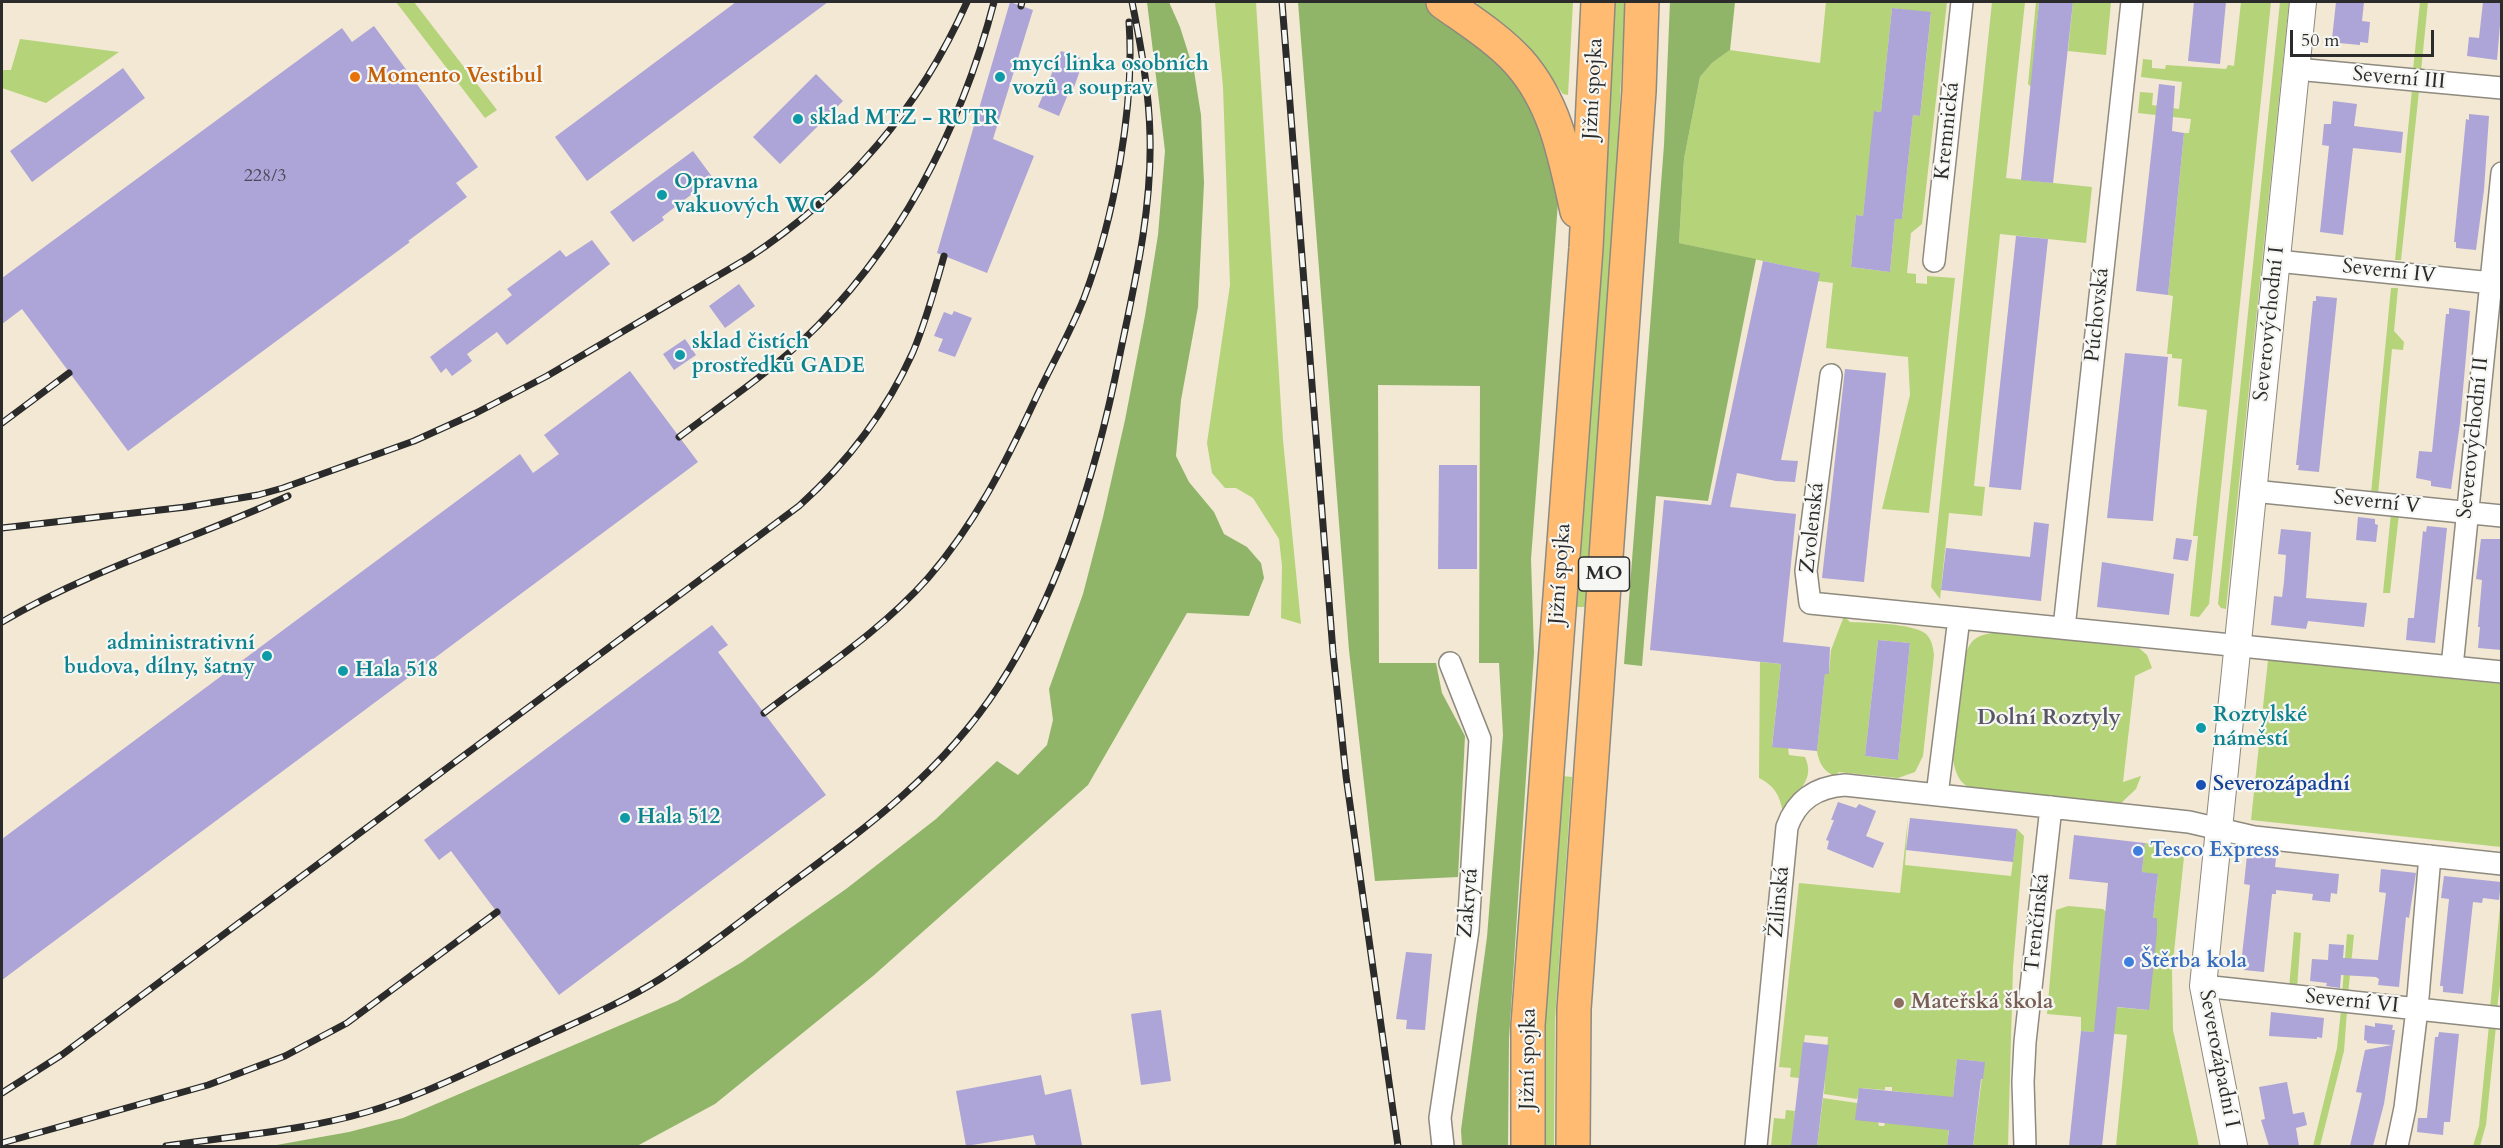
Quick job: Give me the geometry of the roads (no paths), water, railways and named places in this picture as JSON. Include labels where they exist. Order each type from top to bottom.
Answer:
[{"type":"highway","points":[[1443,2],[1509,52],[1529,75],[1544,98],[1558,129],[1586,248]]},
{"type":"highway","name":"Jižní spojka","points":[[1528,1146],[1529,1014],[1586,248],[1598,2]]},
{"type":"highway","name":"Jižní spojka","points":[[1573,1146],[1574,1009],[1639,92],[1642,2]]},
{"type":"street","name":"Kremnická","points":[[1934,261],[1962,2]]},
{"type":"street","name":"Púchovská","points":[[2064,628],[2132,2]]},
{"type":"street","name":"Severovýchodní I","points":[[2237,646],[2303,2]]},
{"type":"street","name":"Severní III","points":[[2296,69],[2502,88]]},
{"type":"street","name":"Severovýchodní II","points":[[2451,667],[2466,512],[2496,283],[2502,173]]},
{"type":"street","name":"Severní IV","points":[[2277,261],[2496,283]]},
{"type":"street","name":"Zvolenská","points":[[1831,375],[1806,571],[1810,603],[1959,618]]},
{"type":"street","name":"Severní V","points":[[2253,491],[2502,516]]},
{"type":"street","points":[[2502,672],[1959,618],[1937,795],[2189,822],[2254,837],[2502,864]]},
{"type":"street","points":[[2219,828],[2237,646]]},
{"type":"street","name":"Zakrytá","points":[[1443,1146],[1440,1118],[1468,930],[1480,739],[1450,663]]},
{"type":"street","name":"Žilinská","points":[[1756,1146],[1788,826],[1792,813],[1812,794],[1828,786],[1845,785],[1937,795]]},
{"type":"street","name":"Trenčínská","points":[[2025,1146],[2023,1082],[2025,1042],[2051,807]]},
{"type":"street","name":"Severozápadní I","points":[[2219,828],[2202,986],[2234,1146]]},
{"type":"street","points":[[2402,1145],[2417,1009],[2430,856]]},
{"type":"street","name":"Severní VI","points":[[2202,986],[2502,1018]]},
{"type":"railway","points":[[2,528],[186,507],[258,495],[414,441],[476,413],[547,376],[748,258],[817,206],[877,146],[903,113],[927,78],[967,2]]},
{"type":"railway","points":[[679,437],[757,379],[801,342],[836,306],[896,228],[922,186],[964,96],[994,2]]},
{"type":"railway","points":[[1021,6],[1022,2]]},
{"type":"railway","points":[[166,1146],[317,1124],[387,1106],[465,1073],[627,998],[693,956],[849,840],[903,795],[954,745],[998,687],[1041,610],[1074,526],[1101,439],[1141,246],[1150,164],[1146,85],[1132,2]]},
{"type":"railway","points":[[1282,2],[1333,652],[1346,776],[1398,1146]]},
{"type":"railway","points":[[764,713],[870,633],[910,597],[945,557],[988,493],[1067,337],[1095,267],[1105,233],[1120,162],[1129,89],[1129,22]]},
{"type":"railway","points":[[2,1093],[63,1054],[799,506],[849,454],[891,395],[918,340],[944,256]]},
{"type":"railway","points":[[2,423],[69,373]]},
{"type":"railway","points":[[2,622],[36,603],[107,570],[288,496]]},
{"type":"railway","points":[[2,1143],[208,1085],[285,1056],[347,1023],[497,912]]},
{"type":"place","name":"Momento Vestibul","points":[[355,77]]},
{"type":"place","name":"mycí linka osobních vozů a souprav","points":[[1000,77]]},
{"type":"place","name":"sklad MTZ - RUTR","points":[[798,119]]},
{"type":"place","name":"Opravna vakuových WC","points":[[662,195]]},
{"type":"place","name":"sklad čistích prostředků GADE","points":[[680,355]]},
{"type":"place","name":"administrativní budova, dílny, šatny","points":[[267,656]]},
{"type":"place","name":"Hala 518","points":[[343,671]]},
{"type":"place","name":"Roztylské náměstí","points":[[2201,728]]},
{"type":"place","name":"Severozápadní","points":[[2201,785]]},
{"type":"place","name":"Hala 512","points":[[625,818]]},
{"type":"place","name":"Tesco Express","points":[[2138,851]]},
{"type":"place","name":"Štěrba kola","points":[[2129,962]]},
{"type":"place","name":"Mateřská škola","points":[[1899,1003]]},
{"type":"district","name":"Dolní Roztyly","points":[[2049,719]]}]
